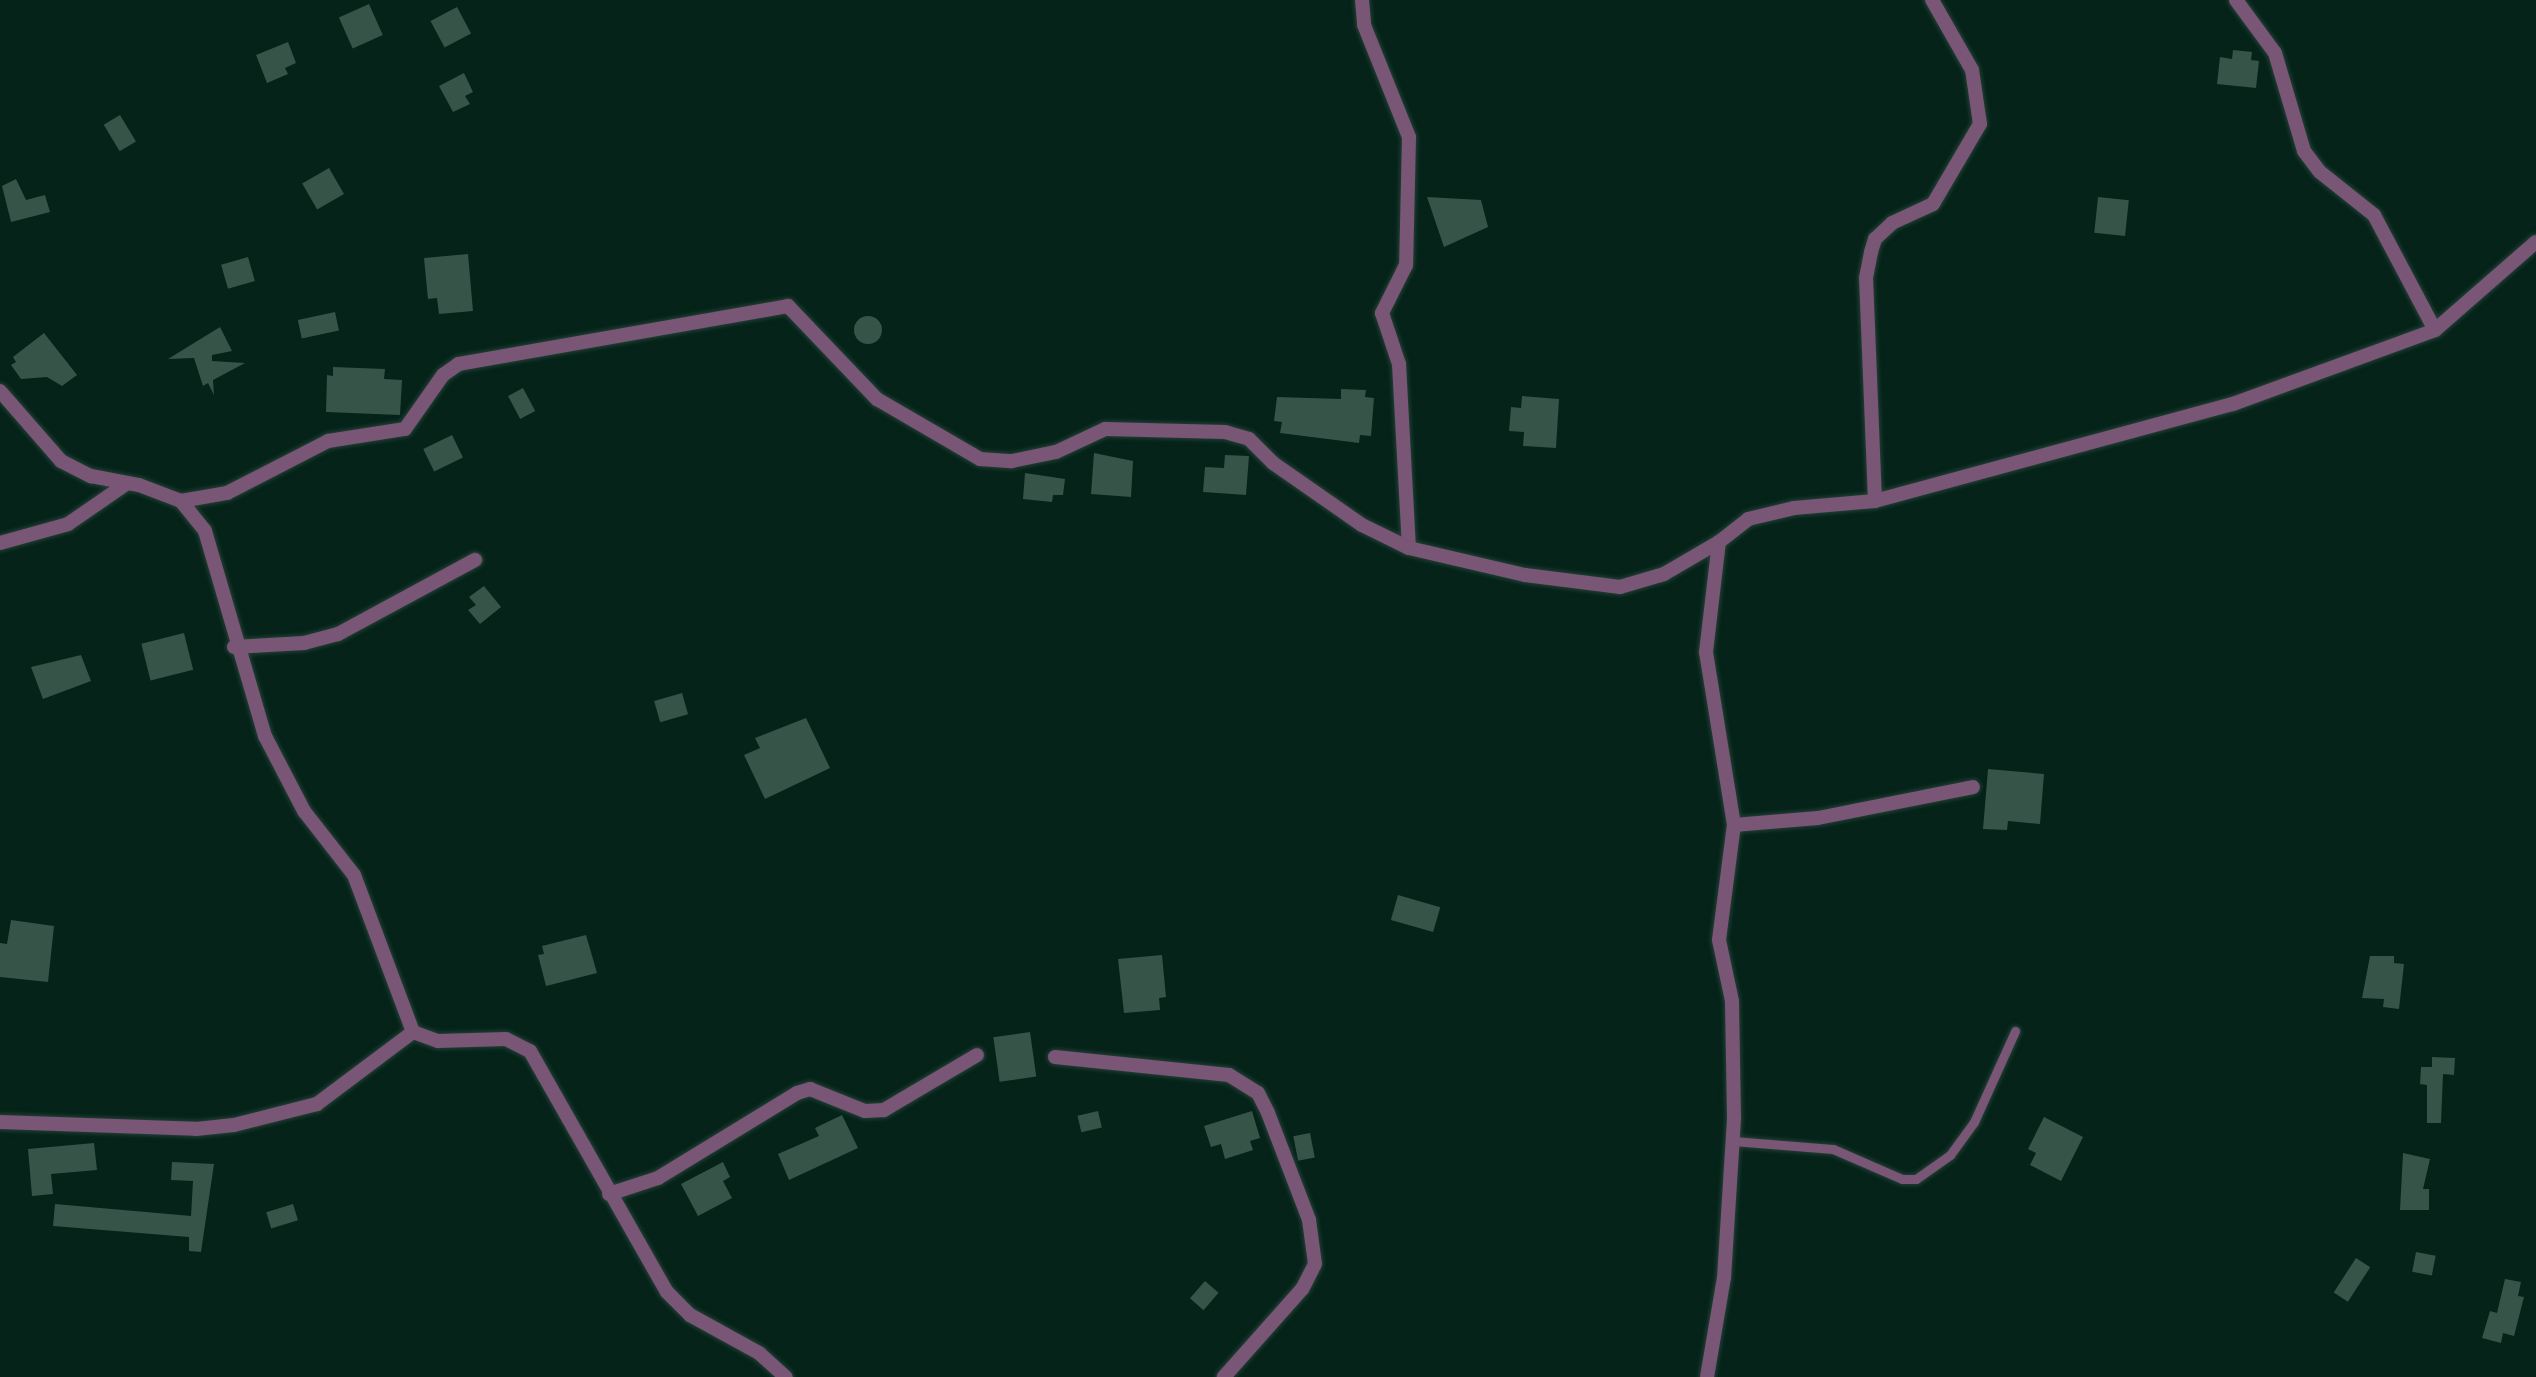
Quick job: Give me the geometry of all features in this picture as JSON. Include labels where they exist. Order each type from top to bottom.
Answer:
[{"type":"street","points":[[1362,0],[1364,25],[1409,137],[1406,265],[1382,313],[1399,364],[1409,548]]},
{"type":"street","points":[[1875,501],[1866,278],[1871,252],[1875,239],[1892,223],[1933,204],[1980,124],[1972,70],[1932,0]]},
{"type":"street","points":[[2236,0],[2275,53],[2304,151],[2320,172],[2374,215],[2435,330]]},
{"type":"street","points":[[0,391],[61,461],[181,502],[227,494],[328,441],[405,429],[443,375],[459,364],[788,306],[877,399],[979,459],[1012,461],[1056,452],[1105,429],[1225,432],[1249,439],[1273,463],[1362,525],[1409,548],[1525,575],[1620,587],[1664,574],[1719,542],[1748,520],[1794,508],[1875,501],[2233,404],[2435,330],[2536,242]]},
{"type":"street","points":[[0,543],[68,524],[126,484]]},
{"type":"street","points":[[181,502],[213,544],[234,647],[277,763],[304,811],[355,875],[414,1032],[438,1041],[506,1039],[530,1051],[667,1292],[690,1315],[759,1353],[786,1377]]},
{"type":"street","points":[[1707,1377],[1724,1278],[1733,1141],[1732,1001],[1719,940],[1734,825],[1706,652],[1719,542]]},
{"type":"street","points":[[234,647],[304,643],[338,634],[475,560]]},
{"type":"street","points":[[1734,825],[1818,818],[1973,787]]},
{"type":"street","points":[[0,1122],[197,1129],[234,1125],[317,1104],[414,1032]]},
{"type":"street","points":[[609,1194],[659,1178],[797,1093],[810,1089],[865,1111],[884,1110],[977,1055]]},
{"type":"street","points":[[1055,1056],[1229,1075],[1258,1093],[1309,1220],[1315,1264],[1302,1289],[1224,1377]]},
{"type":"lane","points":[[1733,1141],[1833,1149],[1902,1179],[1916,1179],[1950,1155],[1974,1122],[2015,1031]]},
{"type":"building","points":[[369,4],[383,35],[353,48],[339,17]]},
{"type":"building","points":[[457,7],[471,33],[445,48],[431,21]]},
{"type":"building","points":[[288,42],[296,63],[285,68],[288,74],[267,83],[256,55]]},
{"type":"building","points":[[2233,50],[2252,52],[2251,60],[2259,61],[2256,88],[2217,84],[2220,57],[2232,59]]},
{"type":"building","points":[[464,73],[473,92],[465,96],[470,104],[453,112],[439,86]]},
{"type":"building","points":[[120,115],[136,142],[120,151],[104,125]]},
{"type":"building","points":[[329,168],[344,194],[317,209],[302,184]]},
{"type":"building","points":[[16,179],[26,200],[45,195],[50,212],[11,222],[2,186]]},
{"type":"building","points":[[1427,197],[1481,200],[1488,227],[1444,247]]},
{"type":"building","points":[[2098,197],[2129,200],[2125,236],[2094,233]]},
{"type":"building","points":[[468,254],[473,311],[439,314],[437,298],[428,299],[424,258]]},
{"type":"building","points":[[248,257],[255,281],[228,289],[221,265]]},
{"type":"building","points":[[335,312],[339,331],[302,338],[298,320]]},
{"type":"building","points":[[868,316],[878,320],[882,330],[878,340],[868,344],[858,340],[854,330],[858,320]]},
{"type":"building","points":[[220,327],[232,351],[212,355],[212,361],[245,363],[213,380],[214,395],[208,383],[203,386],[194,358],[168,359]]},
{"type":"building","points":[[44,333],[77,375],[62,386],[47,377],[21,379],[11,365],[16,362],[13,357]]},
{"type":"building","points":[[333,367],[385,369],[384,379],[402,380],[400,415],[326,412],[327,375],[333,376]]},
{"type":"building","points":[[523,388],[535,411],[520,419],[508,396]]},
{"type":"building","points":[[1341,389],[1366,390],[1365,397],[1374,398],[1371,436],[1360,435],[1359,443],[1280,433],[1282,422],[1274,421],[1277,397],[1341,399]]},
{"type":"building","points":[[1522,396],[1559,399],[1556,448],[1523,446],[1524,432],[1509,431],[1511,407],[1521,408]]},
{"type":"building","points":[[452,435],[463,457],[434,471],[423,449]]},
{"type":"building","points":[[1094,453],[1133,461],[1131,497],[1091,494]]},
{"type":"building","points":[[1225,455],[1249,456],[1246,495],[1203,492],[1205,467],[1224,468]]},
{"type":"building","points":[[1025,473],[1065,479],[1063,495],[1053,495],[1052,502],[1023,499]]},
{"type":"building","points":[[484,586],[501,607],[480,624],[468,610],[476,605],[469,597]]},
{"type":"building","points":[[184,633],[193,670],[151,681],[141,644]]},
{"type":"building","points":[[81,655],[91,681],[43,699],[31,667]]},
{"type":"building","points":[[682,693],[688,714],[660,722],[654,701]]},
{"type":"building","points":[[806,718],[830,768],[765,799],[744,755],[760,748],[755,738]]},
{"type":"building","points":[[1988,769],[2044,774],[2040,824],[2008,821],[2007,830],[1983,829]]},
{"type":"building","points":[[1398,895],[1440,907],[1433,932],[1391,920]]},
{"type":"building","points":[[11,920],[54,926],[48,982],[0,977],[0,943],[7,944]]},
{"type":"building","points":[[586,935],[597,973],[546,986],[538,955],[544,954],[542,946]]},
{"type":"building","points":[[1162,955],[1166,997],[1159,998],[1160,1010],[1124,1013],[1118,959]]},
{"type":"building","points":[[2370,956],[2394,956],[2394,963],[2404,964],[2399,1009],[2383,1007],[2384,999],[2362,998]]},
{"type":"building","points":[[1030,1032],[1036,1077],[1000,1082],[993,1037]]},
{"type":"building","points":[[2432,1057],[2455,1058],[2454,1075],[2443,1074],[2441,1123],[2427,1123],[2427,1085],[2420,1084],[2421,1067],[2432,1067]]},
{"type":"building","points":[[1098,1111],[1102,1128],[1081,1132],[1078,1116]]},
{"type":"building","points":[[1252,1111],[1260,1138],[1250,1141],[1253,1150],[1225,1159],[1221,1144],[1211,1147],[1204,1126]]},
{"type":"building","points":[[842,1115],[858,1148],[789,1180],[778,1154],[819,1136],[815,1128]]},
{"type":"building","points":[[2044,1117],[2083,1137],[2061,1181],[2030,1165],[2036,1153],[2028,1149]]},
{"type":"building","points":[[1310,1133],[1315,1158],[1298,1161],[1293,1136]]},
{"type":"building","points":[[94,1143],[97,1170],[51,1174],[53,1194],[32,1196],[28,1149]]},
{"type":"building","points":[[2403,1153],[2430,1159],[2423,1189],[2429,1189],[2429,1210],[2400,1210]]},
{"type":"building","points":[[172,1162],[214,1164],[201,1252],[189,1251],[189,1237],[53,1226],[55,1204],[191,1216],[193,1181],[171,1180]]},
{"type":"building","points":[[723,1162],[730,1177],[723,1181],[732,1198],[698,1216],[681,1184]]},
{"type":"building","points":[[293,1204],[298,1220],[271,1228],[266,1212]]},
{"type":"building","points":[[2416,1252],[2436,1256],[2432,1275],[2412,1272]]},
{"type":"building","points":[[2356,1258],[2370,1267],[2348,1302],[2334,1292]]},
{"type":"building","points":[[2505,1279],[2521,1282],[2518,1296],[2524,1297],[2514,1336],[2503,1333],[2501,1343],[2482,1338],[2490,1311],[2497,1313]]},
{"type":"building","points":[[1205,1281],[1219,1293],[1203,1310],[1190,1298]]}]
